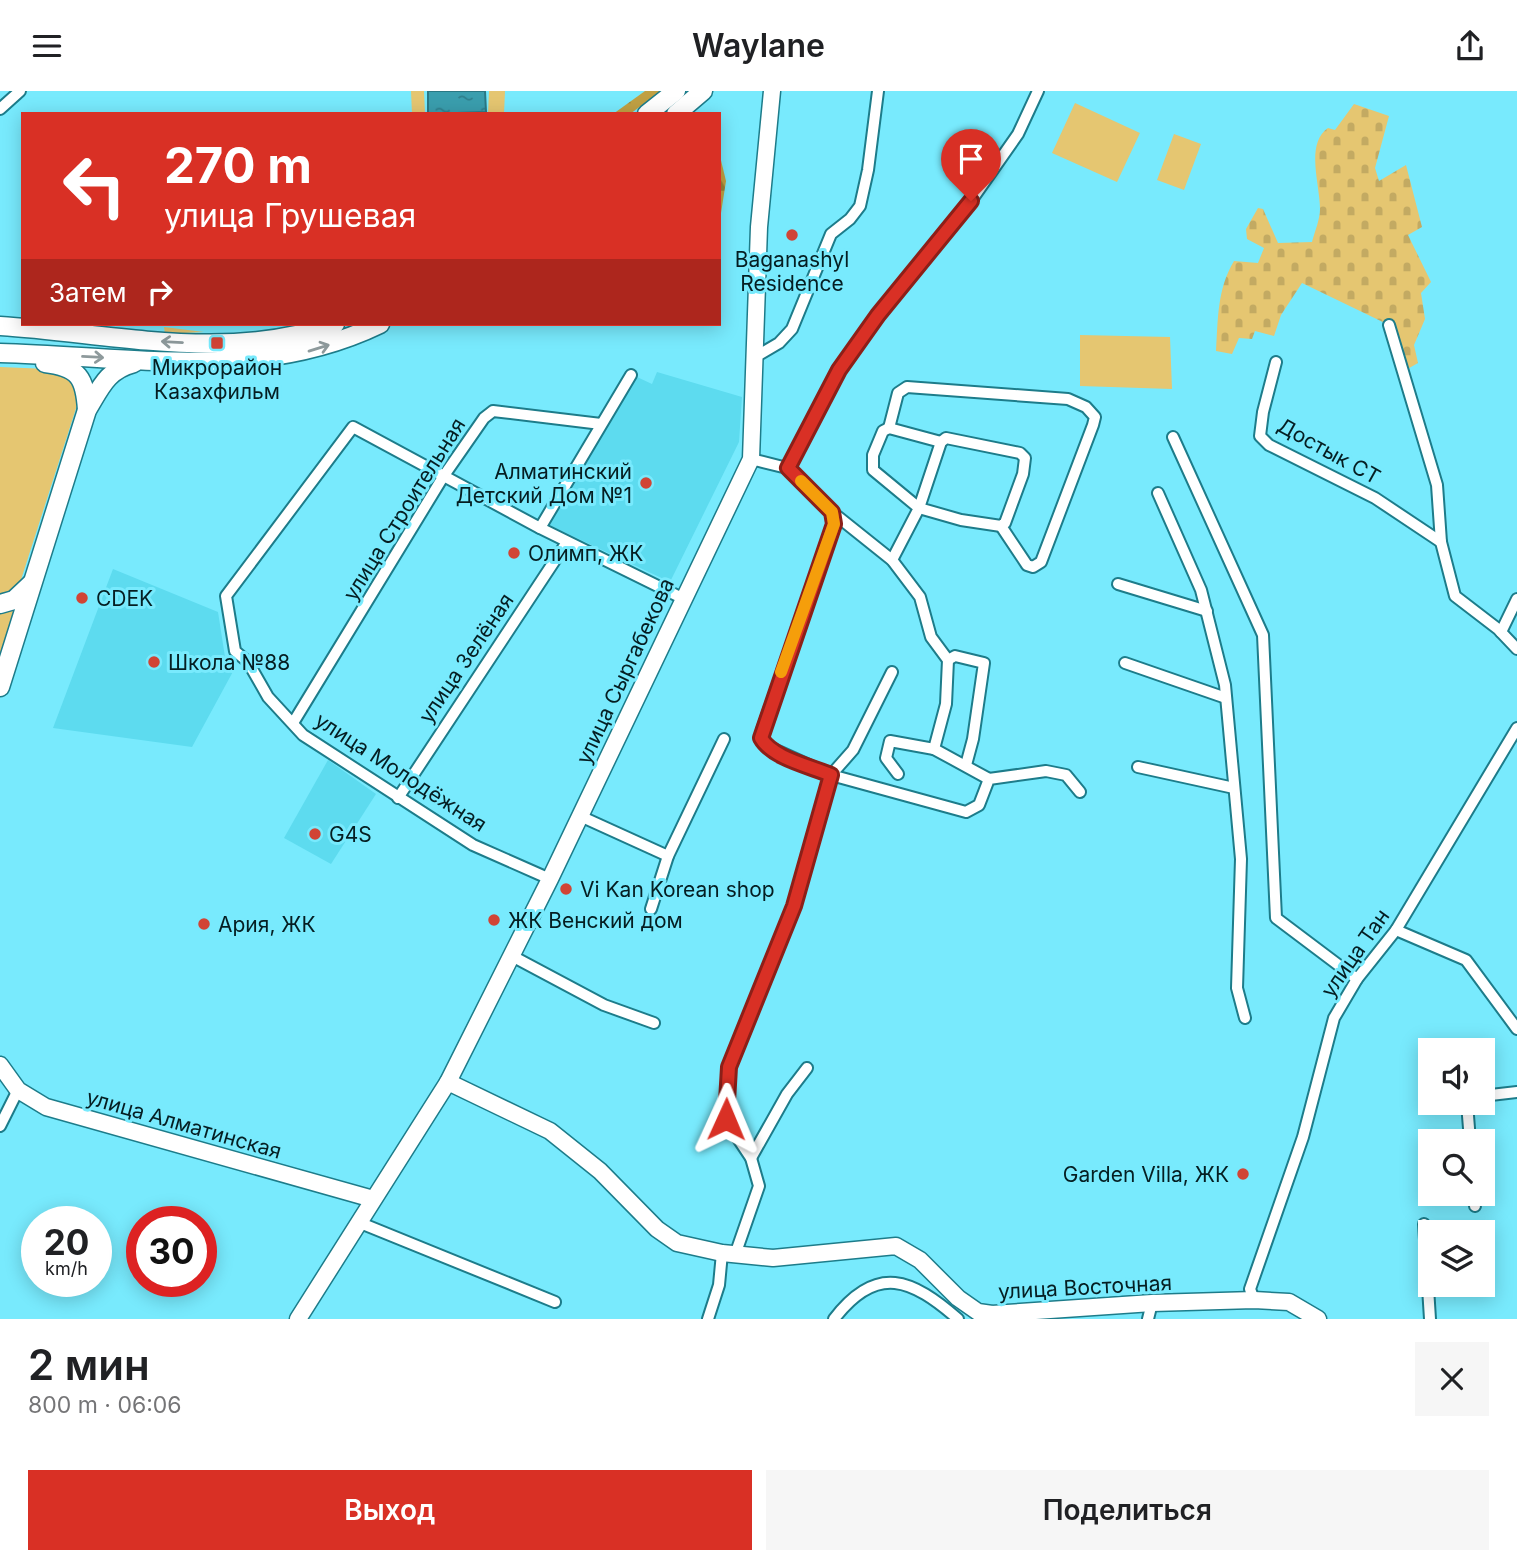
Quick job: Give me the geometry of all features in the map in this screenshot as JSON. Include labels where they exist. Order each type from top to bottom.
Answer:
[{"type":"main road","points":[[650,112],[676,91]]},
{"type":"main road","points":[[678,112],[703,91]]},
{"type":"main road","points":[[0,326],[110,338]]},
{"type":"main road","points":[[0,333],[249,342],[286,338],[328,326]]},
{"type":"main road","points":[[0,353],[233,362],[290,356],[329,345],[375,326]]},
{"type":"main road","points":[[0,359],[53,364],[69,369],[79,376],[86,387],[87,409]]},
{"type":"main road","points":[[0,687],[87,409],[112,371],[150,360]]},
{"type":"main road","points":[[0,604],[14,600],[31,584]]},
{"type":"street","points":[[0,109],[20,91]]},
{"type":"street","name":"улица Сыргабекова","points":[[298,1319],[448,1082],[550,879],[682,598],[751,459],[759,226],[772,91]]},
{"type":"street","points":[[755,357],[779,344],[792,329],[831,234],[850,219],[860,206],[868,170],[878,91]]},
{"type":"street","points":[[788,468],[839,370],[878,315],[977,193],[1018,134],[1038,91]]},
{"type":"street","points":[[1389,325],[1437,485],[1441,542],[1455,596],[1501,632],[1517,649]]},
{"type":"street","name":"Достык СТ","points":[[1276,362],[1263,412],[1261,436],[1269,445],[1375,498],[1441,542]]},
{"type":"street","points":[[540,528],[631,375]]},
{"type":"street","points":[[889,428],[898,393],[906,387],[1068,399],[1086,407],[1095,417],[1093,425],[1041,562],[1033,567],[1027,565],[1001,526],[961,520],[919,507],[873,470],[873,455],[883,431],[889,428],[941,442]]},
{"type":"street","name":"улица Строительная","points":[[293,723],[443,477],[484,418],[493,411],[601,424]]},
{"type":"street","name":"улица Молодёжная","points":[[443,477],[353,427],[226,596],[235,651],[248,662],[268,697],[303,735],[473,845],[550,879]]},
{"type":"street","points":[[1173,437],[1263,635],[1276,918],[1357,979]]},
{"type":"street","points":[[892,560],[919,507],[941,442],[946,438],[1020,453],[1024,458],[1023,474],[1005,523],[1001,526]]},
{"type":"street","points":[[751,459],[788,468],[832,512],[892,560],[920,597],[931,637],[948,660],[946,704],[934,749]]},
{"type":"street","points":[[443,477],[682,598]]},
{"type":"street","points":[[1158,493],[1207,611],[1226,698],[1241,859],[1237,988],[1245,1018]]},
{"type":"street","points":[[832,512],[834,524],[761,738],[765,745],[788,758],[831,775],[966,812],[979,805],[989,779]]},
{"type":"street","name":"улица Зелёная","points":[[398,798],[567,542]]},
{"type":"street","points":[[1118,584],[1207,611]]},
{"type":"street","points":[[1501,632],[1517,599]]},
{"type":"street","points":[[948,660],[955,656],[984,663],[975,725],[965,765]]},
{"type":"street","points":[[1125,663],[1226,698]]},
{"type":"street","points":[[708,1319],[728,1254],[759,1185],[751,1158],[726,1119],[727,1079],[794,906],[831,775],[853,750],[892,672]]},
{"type":"street","name":"улица Тан","points":[[1254,1300],[1250,1289],[1303,1137],[1327,1034],[1357,979],[1396,930],[1517,728]]},
{"type":"street","points":[[651,909],[668,856],[723,739]]},
{"type":"street","points":[[898,774],[886,758],[890,741],[934,749],[989,779],[1046,771],[1066,775],[1080,792]]},
{"type":"street","points":[[1138,767],[1234,788]]},
{"type":"street","points":[[580,816],[668,856]]},
{"type":"street","points":[[1396,930],[1466,960],[1517,1028]]},
{"type":"street","points":[[512,956],[604,1005],[654,1023]]},
{"type":"street","name":"улица Алматинская","points":[[0,1065],[18,1090],[46,1107],[373,1199]]},
{"type":"street","points":[[751,1158],[786,1094],[807,1067]]},
{"type":"street","name":"улица Восточная","points":[[448,1082],[550,1131],[600,1171],[667,1237],[688,1247],[728,1254],[785,1258],[896,1247],[920,1260],[977,1315],[1152,1303],[1254,1300],[1299,1306],[1318,1319]]},
{"type":"street","points":[[0,1126],[18,1090]]},
{"type":"street","points":[[1495,1094],[1517,1092]]},
{"type":"street","points":[[358,1222],[555,1302]]},
{"type":"street","points":[[834,1319],[847,1303],[872,1286],[896,1282],[928,1293],[958,1319]]},
{"type":"street","points":[[1429,1297],[1430,1319]]},
{"type":"street","points":[[1148,1319],[1152,1303]]},
{"type":"shaded area","name":"Алматинский Детский Дом №1","points":[[657,372],[742,397],[739,442],[670,582],[549,525],[637,377],[652,384]]},
{"type":"shaded area","name":"Школа №88","points":[[113,569],[218,612],[225,657],[236,666],[192,747],[53,728]]},
{"type":"shaded area","points":[[328,760],[376,794],[331,864],[284,838]]},
{"type":"green space","points":[[411,91],[424,91],[425,112],[412,112]]},
{"type":"green space","points":[[489,91],[505,91],[504,112],[488,112]]},
{"type":"green space","points":[[645,91],[661,91],[633,112],[616,112]]},
{"type":"green space","points":[[1075,103],[1140,133],[1117,182],[1052,153]]},
{"type":"green space","points":[[1354,104],[1389,116],[1375,168],[1379,181],[1406,165],[1422,227],[1408,235],[1431,282],[1421,293],[1425,319],[1414,345],[1418,363],[1404,371],[1389,325],[1302,283],[1281,315],[1274,336],[1255,331],[1252,339],[1239,338],[1232,354],[1216,351],[1219,305],[1228,272],[1234,261],[1258,263],[1264,248],[1247,239],[1246,229],[1258,208],[1263,209],[1278,243],[1312,242],[1320,209],[1315,165],[1317,144],[1328,128],[1335,130]]},
{"type":"green space","points":[[1174,134],[1201,144],[1184,190],[1157,180]]},
{"type":"green space","points":[[721,160],[726,181],[721,213]]},
{"type":"green space","points":[[164,327],[204,332],[165,334]]},
{"type":"green space","points":[[1080,335],[1170,337],[1172,389],[1080,386]]},
{"type":"green space","points":[[0,367],[48,369],[67,374],[80,396],[19,586],[0,597]]},
{"type":"green space","points":[[16,605],[0,664],[0,610]]},
{"type":"water","points":[[428,91],[485,91],[486,112],[428,112]]},
{"type":"slow traffic","points":[[781,672],[834,524],[832,512],[801,481]]},
{"type":"place","name":"Baganashyl Residence","points":[[792,235]]},
{"type":"place","name":"Микрорайон Казахфильм","points":[[217,343]]},
{"type":"place","name":"Алматинский Детский Дом №1","points":[[646,483]]},
{"type":"place","name":"Олимп, ЖК","points":[[514,553]]},
{"type":"place","name":"CDEK","points":[[82,598]]},
{"type":"place","name":"Школа №88","points":[[154,662]]},
{"type":"place","name":"G4S","points":[[315,834]]},
{"type":"place","name":"Vi Kan Korean shop","points":[[566,889]]},
{"type":"place","name":"ЖК Венский дом","points":[[494,920]]},
{"type":"place","name":"Ария, ЖК","points":[[204,924]]},
{"type":"place","name":"Garden Villa, ЖК","points":[[1243,1174]]},
{"type":"route","points":[[726,1119],[729,1067],[755,1009],[794,906],[831,775],[788,758],[765,745],[761,738],[799,620],[834,524],[832,512],[788,468],[839,370],[878,315],[971,201]]}]
